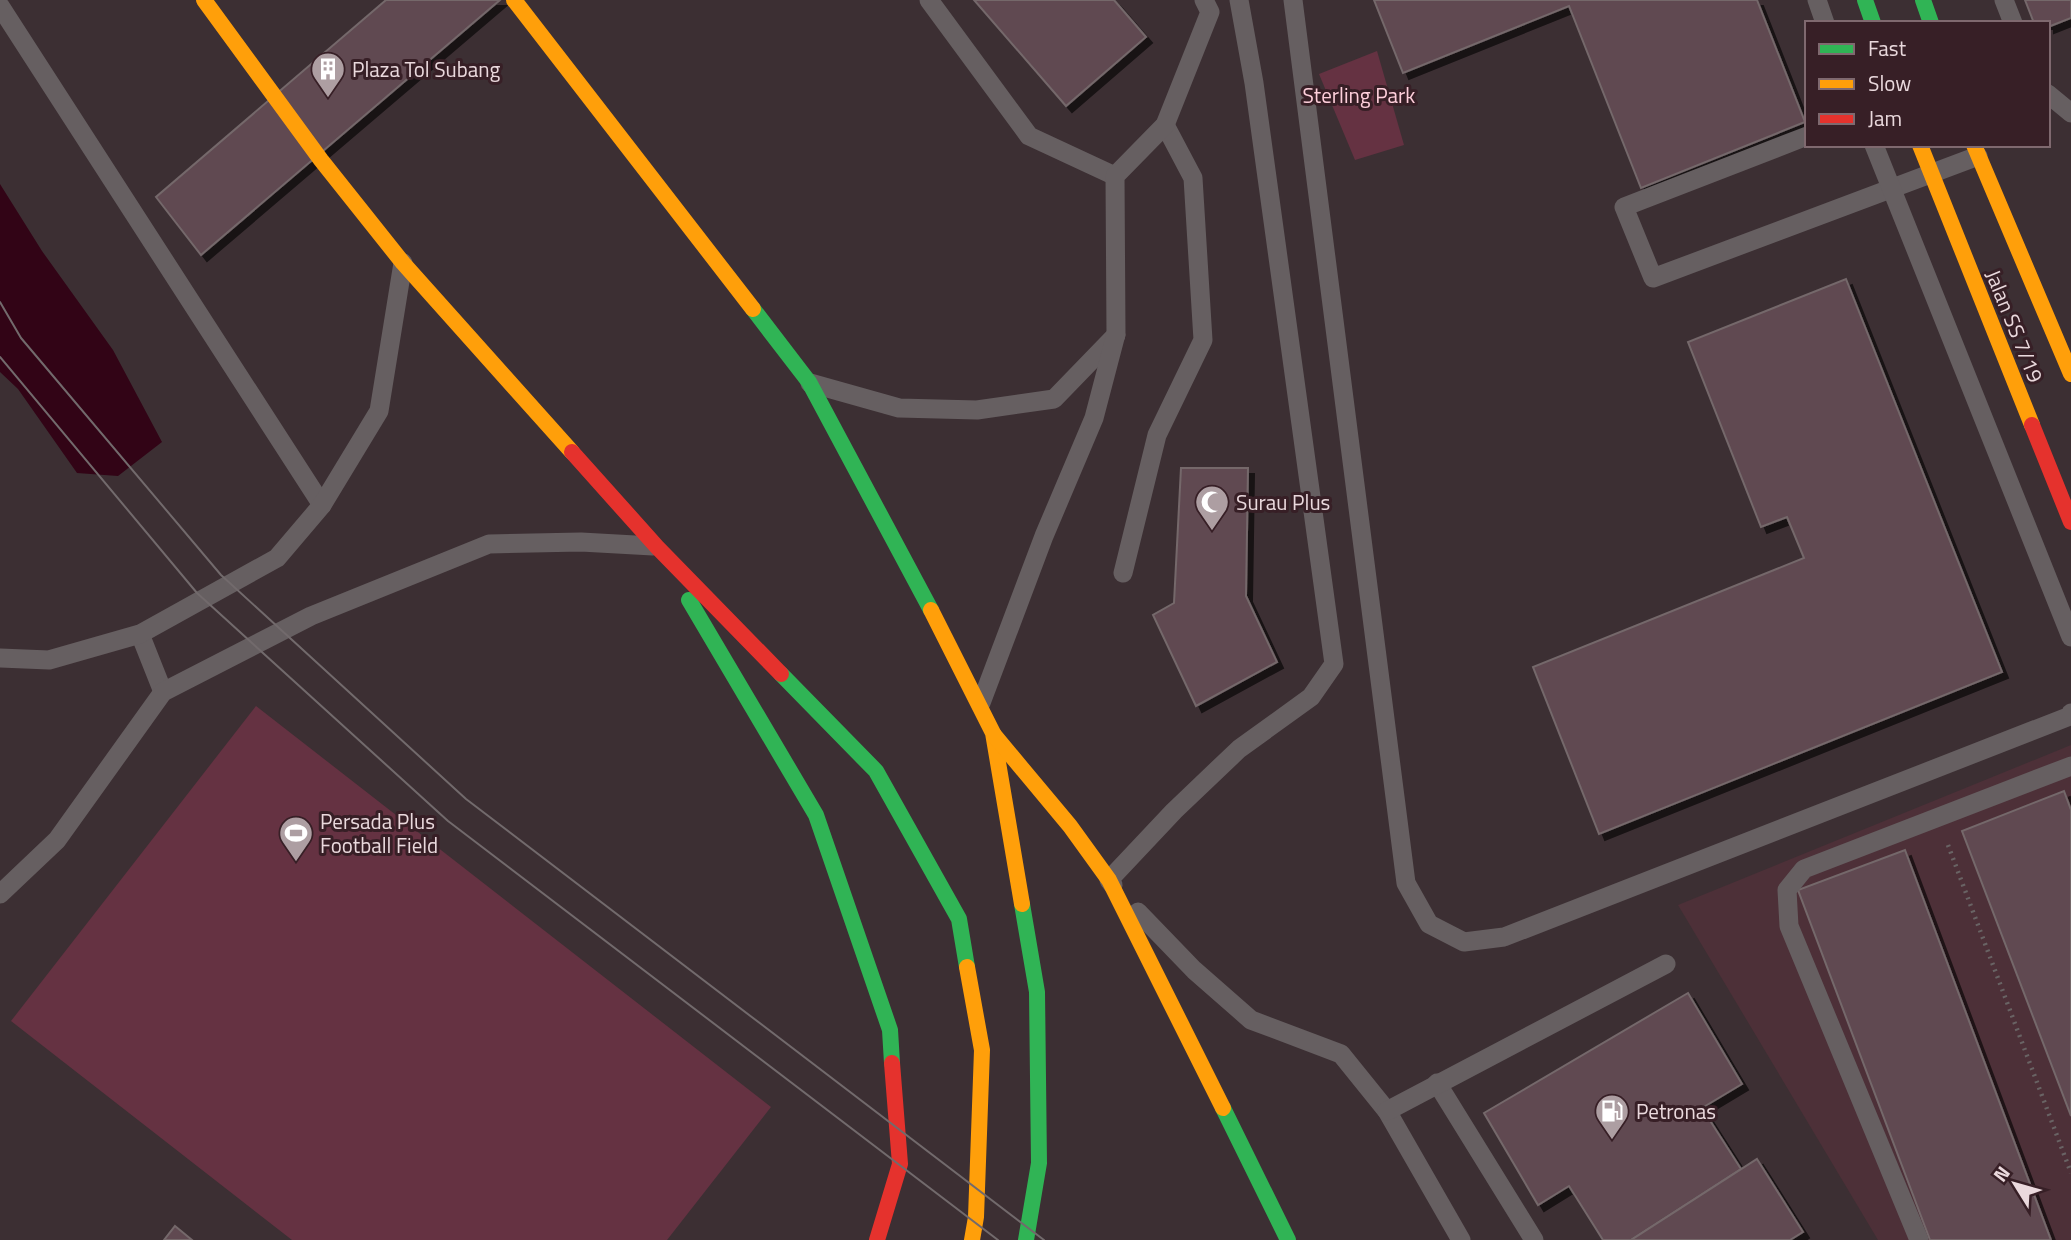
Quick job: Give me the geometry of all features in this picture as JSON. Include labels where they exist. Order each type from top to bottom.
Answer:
[{"type":"main road","points":[[204,0],[321,160],[403,263],[657,547],[876,771],[959,919],[982,1050],[976,1217],[972,1240]]},
{"type":"main road","points":[[514,0],[809,382],[981,704],[993,733],[1037,992],[1039,1163],[1026,1240]]},
{"type":"main road","points":[[1865,0],[1872,21]]},
{"type":"main road","points":[[1923,0],[1930,21]]},
{"type":"main road","name":"Jalan SS 7/19","points":[[1921,147],[2071,522]]},
{"type":"main road","name":"Jalan SS 7/19","points":[[1976,150],[2071,373]]},
{"type":"main road","points":[[657,547],[816,815],[890,1030],[900,1164],[877,1240]]},
{"type":"main road","points":[[993,733],[1070,826],[1109,880],[1288,1240]]},
{"type":"lane","points":[[929,0],[1029,136],[1115,176]]},
{"type":"lane","points":[[981,704],[1044,536],[1094,418],[1116,334],[1115,176],[1165,125],[1210,12],[1204,0]]},
{"type":"lane","points":[[1238,0],[1256,96],[1334,664],[1311,697],[1239,749],[1174,811],[1109,880],[1194,970],[1251,1020],[1341,1054],[1387,1111],[1461,1240]]},
{"type":"lane","points":[[1293,0],[1406,883],[1429,924],[1465,942],[1504,937],[2070,716],[2071,713]]},
{"type":"lane","points":[[1817,0],[1824,21]]},
{"type":"lane","points":[[2004,0],[2012,21]]},
{"type":"lane","points":[[0,6],[323,505]]},
{"type":"lane","points":[[2050,96],[2071,113]]},
{"type":"lane","points":[[1123,573],[1157,435],[1203,340],[1192,178],[1165,125]]},
{"type":"lane","points":[[1805,137],[1624,207],[1653,278],[1932,174],[1976,150]]},
{"type":"lane","points":[[1875,147],[2071,637]]},
{"type":"lane","points":[[0,658],[49,660],[140,634],[277,558],[323,505],[379,411],[403,263]]},
{"type":"lane","points":[[809,382],[899,408],[977,410],[1054,399],[1116,334]]},
{"type":"lane","points":[[0,894],[57,840],[163,692],[311,616],[489,544],[581,542],[657,547]]},
{"type":"lane","points":[[140,634],[163,692]]},
{"type":"lane","points":[[1919,1240],[1789,926],[1787,890],[1804,869],[2071,766]]},
{"type":"lane","points":[[1387,1111],[1666,964]]},
{"type":"lane","points":[[1437,1083],[1534,1240]]},
{"type":"path","points":[[1938,818],[2071,1173]]},
{"type":"shaded area","points":[[0,184],[42,251],[113,350],[162,442],[118,476],[77,473],[18,389],[0,372]]},
{"type":"shaded area","points":[[2071,745],[2071,1240],[1878,1240],[1678,905]]},
{"type":"green space","name":"Sterling Park","points":[[1377,51],[1404,145],[1355,160],[1319,74]]},
{"type":"green space","name":"Persada Plus Football Field","points":[[256,706],[771,1107],[667,1240],[292,1240],[11,1021]]},
{"type":"building","name":"Plaza Tol Subang","points":[[386,0],[500,0],[201,255],[156,197]]},
{"type":"building","points":[[974,0],[1114,0],[1146,37],[1066,106]]},
{"type":"building","points":[[1374,0],[1757,0],[1805,122],[1641,188],[1569,6],[1403,73]]},
{"type":"building","points":[[2025,0],[2071,0],[2071,18],[2050,26],[2050,21],[2033,21]]},
{"type":"building","points":[[1846,279],[2002,672],[1599,834],[1533,667],[1804,558],[1787,517],[1761,527],[1688,342]]},
{"type":"building","name":"Surau Plus","points":[[1181,468],[1248,468],[1246,596],[1277,662],[1196,706],[1153,615],[1174,603]]},
{"type":"building","points":[[2064,791],[2071,810],[2071,1116],[1962,831]]},
{"type":"building","points":[[1905,850],[2051,1240],[1930,1240],[1798,890]]},
{"type":"building","name":"Petronas","points":[[1688,993],[1742,1084],[1702,1108],[1741,1169],[1631,1240],[1603,1240],[1569,1186],[1538,1205],[1484,1113]]},
{"type":"building","points":[[1757,1159],[1803,1232],[1790,1240],[1631,1240]]},
{"type":"building","points":[[175,1226],[192,1240],[164,1240]]},
{"type":"tram line","points":[[0,302],[21,338],[221,575],[466,799],[1044,1240]]},
{"type":"tram line","points":[[0,357],[197,593],[448,821],[998,1240]]},
{"type":"traffic: fast","points":[[1865,0],[1872,21]]},
{"type":"traffic: fast","points":[[1923,0],[1930,21]]},
{"type":"traffic: fast","points":[[753,309],[809,382],[931,610]]},
{"type":"traffic: fast","points":[[689,600],[816,815],[890,1030],[892,1063]]},
{"type":"traffic: fast","points":[[781,674],[876,771],[959,919],[967,967]]},
{"type":"traffic: fast","points":[[1022,904],[1037,992],[1039,1163],[1026,1240]]},
{"type":"traffic: fast","points":[[1223,1108],[1288,1240]]},
{"type":"traffic: slow","points":[[204,0],[321,160],[403,263],[572,452]]},
{"type":"traffic: slow","points":[[514,0],[753,309]]},
{"type":"traffic: slow","points":[[1921,147],[2032,425]]},
{"type":"traffic: slow","points":[[1975,147],[2071,374]]},
{"type":"traffic: slow","points":[[931,610],[993,733],[1022,904]]},
{"type":"traffic: slow","points":[[994,735],[1070,826],[1109,880],[1223,1108]]},
{"type":"traffic: slow","points":[[967,967],[982,1050],[976,1217],[972,1240]]},
{"type":"traffic: jam","points":[[2032,425],[2071,522]]},
{"type":"traffic: jam","points":[[572,452],[657,547],[781,674]]},
{"type":"traffic: jam","points":[[877,1240],[900,1164],[892,1063]]},
{"type":"place","name":"Plaza Tol Subang","points":[[328,99]]},
{"type":"place","name":"Surau Plus","points":[[1212,532]]},
{"type":"place","name":"Persada Plus Football Field","points":[[296,863]]},
{"type":"place","name":"Petronas","points":[[1612,1141]]}]
